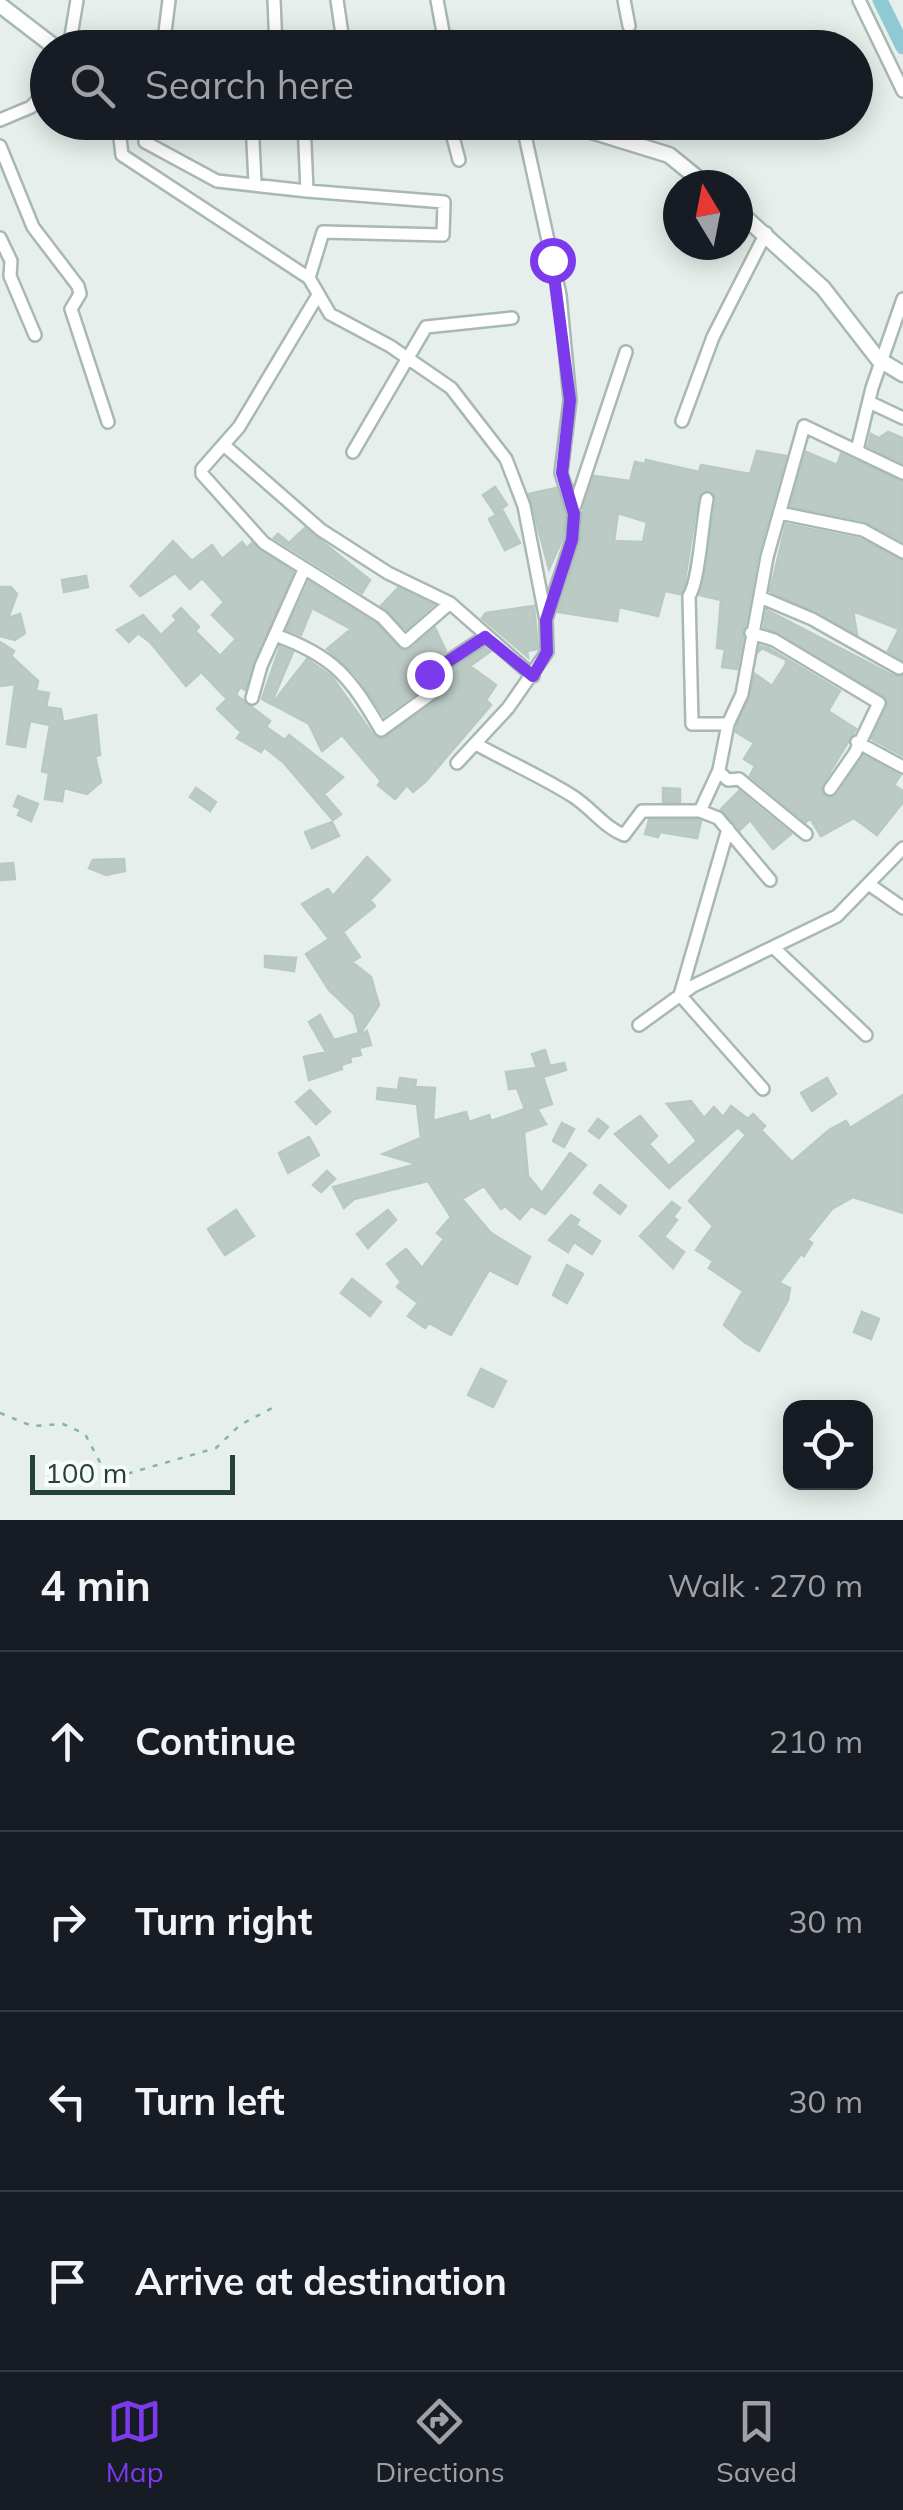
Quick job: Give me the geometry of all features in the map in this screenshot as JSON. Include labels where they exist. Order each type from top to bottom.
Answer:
[{"type":"street","points":[[72,30],[77,0]]},
{"type":"street","points":[[165,30],[169,0]]},
{"type":"street","points":[[274,0],[275,30]]},
{"type":"street","points":[[337,0],[341,30]]},
{"type":"street","points":[[438,0],[443,30]]},
{"type":"street","points":[[624,0],[629,26]]},
{"type":"street","points":[[858,0],[873,30]]},
{"type":"street","points":[[0,6],[32,30]]},
{"type":"street","points":[[873,30],[903,91]]},
{"type":"street","points":[[0,120],[30,107]]},
{"type":"street","points":[[120,140],[122,155],[309,278],[330,314],[451,388],[506,458],[524,506],[546,620],[547,652],[533,676],[457,762]]},
{"type":"street","points":[[253,140],[255,183]]},
{"type":"street","points":[[305,140],[307,192]]},
{"type":"street","points":[[454,140],[459,160]]},
{"type":"street","points":[[526,140],[560,295],[570,400],[562,473],[574,514]]},
{"type":"street","points":[[620,140],[669,155],[688,170]]},
{"type":"street","points":[[145,142],[217,181],[444,202],[443,236],[323,232],[309,278]]},
{"type":"street","points":[[0,146],[33,227],[78,286],[80,294],[71,309],[108,422]]},
{"type":"street","points":[[753,222],[823,288],[884,363],[903,374]]},
{"type":"street","points":[[682,421],[712,337],[766,233]]},
{"type":"street","points":[[0,238],[11,261],[10,276],[35,335]]},
{"type":"street","points":[[318,295],[225,446],[202,469],[202,474],[264,543],[304,572],[382,617],[405,642],[450,603]]},
{"type":"street","points":[[857,450],[868,402],[903,298]]},
{"type":"street","points":[[352,452],[423,331],[433,324],[512,318]]},
{"type":"street","points":[[546,620],[572,540],[577,488],[586,479],[626,352]]},
{"type":"street","points":[[868,402],[903,418]]},
{"type":"street","points":[[700,811],[718,772],[728,724],[742,694],[751,633],[804,426],[903,473]]},
{"type":"street","points":[[225,446],[321,530],[388,573],[450,603],[533,676]]},
{"type":"street","points":[[707,500],[697,542],[696,587],[689,596],[692,724],[728,724]]},
{"type":"street","points":[[780,513],[863,530],[903,552]]},
{"type":"street","points":[[252,698],[304,572]]},
{"type":"street","points":[[760,597],[812,619],[899,668]]},
{"type":"street","points":[[751,633],[774,640],[879,702],[857,742],[855,754],[830,788]]},
{"type":"street","points":[[275,635],[314,648],[332,663],[348,679],[381,730],[439,688],[429,674],[485,637]]},
{"type":"street","points":[[857,742],[903,767]]},
{"type":"street","points":[[476,744],[570,794],[610,829],[624,835],[642,810],[700,811],[718,818],[770,880]]},
{"type":"street","points":[[718,772],[728,780],[739,779],[806,834]]},
{"type":"street","points":[[680,995],[728,830]]},
{"type":"street","points":[[639,1025],[680,995],[837,916],[903,848]]},
{"type":"street","points":[[870,884],[903,908]]},
{"type":"street","points":[[773,948],[866,1034]]},
{"type":"street","points":[[680,995],[763,1089]]},
{"type":"path","points":[[0,1413],[32,1426],[64,1424],[85,1434],[102,1466],[116,1478],[216,1448],[240,1425],[274,1407]]},
{"type":"building","points":[[888,432],[903,438],[903,463],[868,446],[871,434],[879,438]]},
{"type":"building","points":[[757,451],[786,456],[758,555],[737,669],[722,667],[725,649],[717,648],[721,600],[700,595],[716,501],[710,490],[698,497],[684,586],[680,594],[665,591],[658,616],[619,607],[617,621],[558,612],[581,542],[583,510],[594,476],[630,481],[635,462],[645,464],[646,460],[699,472],[701,465],[750,474]],"holes":[[[618,513],[647,522],[643,542],[614,541]]]},
{"type":"building","points":[[806,452],[837,465],[841,454],[903,482],[903,541],[865,521],[791,506]]},
{"type":"building","points":[[495,487],[507,505],[495,513],[483,495]]},
{"type":"building","points":[[556,488],[565,515],[563,538],[549,569],[529,494]]},
{"type":"building","points":[[503,511],[520,543],[505,550],[489,519]]},
{"type":"building","points":[[786,524],[860,539],[903,561],[903,660],[888,651],[899,629],[853,611],[857,634],[770,591]]},
{"type":"building","points":[[305,528],[370,580],[362,593],[274,538],[278,534],[289,543]]},
{"type":"building","points":[[173,541],[192,561],[212,545],[222,559],[242,542],[247,548],[252,543],[293,572],[245,690],[240,687],[236,695],[270,721],[266,727],[285,740],[289,735],[343,777],[324,794],[341,814],[333,820],[283,762],[264,747],[261,752],[237,738],[241,732],[217,709],[227,699],[201,672],[186,686],[150,642],[138,633],[129,642],[117,630],[143,615],[161,635],[177,620],[173,616],[181,608],[199,627],[195,631],[220,656],[236,639],[212,615],[224,602],[202,578],[190,589],[175,573],[140,596],[131,586]]},
{"type":"building","points":[[86,576],[88,587],[64,592],[62,580]]},
{"type":"building","points":[[309,582],[376,624],[401,650],[410,650],[435,628],[446,651],[421,669],[426,686],[384,716],[357,676],[327,649],[351,629],[312,608],[301,635],[287,630]]},
{"type":"building","points":[[0,587],[11,587],[17,594],[8,618],[20,614],[25,633],[15,640],[0,636]]},
{"type":"building","points":[[398,588],[433,605],[406,629],[381,606]]},
{"type":"building","points":[[534,606],[538,649],[527,651],[528,657],[482,618],[486,613]]},
{"type":"building","points":[[767,610],[894,676],[903,676],[903,756],[872,739],[887,707],[886,697],[764,627]]},
{"type":"building","points":[[0,642],[14,651],[11,656],[38,681],[36,691],[49,693],[46,707],[61,709],[63,722],[96,715],[100,755],[95,756],[101,782],[87,794],[64,788],[62,801],[45,799],[49,773],[42,771],[50,725],[30,721],[25,747],[7,744],[15,684],[0,686]]},
{"type":"building","points":[[760,646],[770,649],[840,691],[828,711],[856,729],[822,785],[824,796],[837,795],[864,756],[900,776],[894,785],[903,791],[903,802],[877,835],[854,818],[821,836],[810,818],[806,822],[750,776],[755,766],[744,759],[754,743],[736,732],[737,727],[755,674],[772,686],[786,664],[786,660],[762,648],[759,651]]},
{"type":"building","points":[[280,647],[293,652],[271,704],[262,699]]},
{"type":"building","points":[[486,647],[491,651],[470,666],[496,685],[486,700],[491,705],[426,781],[413,792],[407,785],[395,799],[378,785],[381,781],[342,735],[322,751],[309,724],[272,704],[307,659],[332,677],[374,736],[383,739],[444,696],[448,686],[442,676]]},
{"type":"building","points":[[196,788],[216,802],[210,811],[190,797]]},
{"type":"building","points":[[663,788],[680,789],[680,802],[663,802]]},
{"type":"building","points":[[739,791],[791,834],[773,849],[750,820],[740,830],[721,809]]},
{"type":"building","points":[[18,796],[38,804],[31,821],[18,815],[21,809],[14,806]]},
{"type":"building","points":[[649,820],[701,821],[697,838],[660,832],[658,837],[645,834]]},
{"type":"building","points":[[332,822],[339,836],[312,848],[305,832]]},
{"type":"building","points":[[367,857],[390,880],[370,900],[375,906],[343,932],[360,957],[352,962],[371,977],[379,1005],[358,1037],[367,1031],[371,1045],[359,1048],[361,1055],[350,1057],[351,1062],[341,1065],[342,1069],[309,1080],[304,1057],[326,1052],[309,1022],[320,1015],[334,1040],[359,1033],[354,1014],[329,990],[306,954],[329,939],[302,904],[328,889],[333,896]]},
{"type":"building","points":[[124,859],[125,871],[106,875],[89,868],[93,860]]},
{"type":"building","points":[[13,863],[15,879],[0,880],[0,864]]},
{"type":"building","points":[[265,956],[296,958],[294,971],[265,967]]},
{"type":"building","points":[[545,1050],[550,1066],[564,1063],[566,1070],[543,1077],[552,1104],[537,1109],[546,1124],[524,1132],[528,1176],[542,1193],[570,1153],[586,1165],[545,1214],[531,1206],[520,1219],[505,1206],[501,1209],[484,1186],[462,1199],[491,1233],[530,1257],[517,1284],[489,1270],[451,1335],[429,1323],[425,1328],[408,1316],[418,1303],[397,1287],[401,1282],[387,1264],[406,1249],[422,1268],[444,1239],[437,1233],[451,1217],[428,1181],[354,1199],[344,1208],[333,1187],[417,1164],[383,1154],[421,1138],[417,1104],[377,1099],[378,1088],[398,1090],[400,1078],[416,1080],[415,1087],[435,1088],[433,1121],[466,1112],[469,1122],[489,1115],[491,1121],[525,1109],[517,1088],[509,1089],[506,1072],[537,1068],[532,1054]]},
{"type":"building","points":[[827,1078],[836,1094],[812,1111],[801,1093]]},
{"type":"building","points":[[310,1090],[330,1112],[316,1124],[296,1102]]},
{"type":"building","points":[[903,1095],[903,1213],[853,1197],[832,1209],[807,1240],[812,1243],[804,1256],[801,1254],[779,1283],[790,1288],[788,1300],[759,1351],[724,1325],[743,1291],[709,1268],[713,1261],[696,1250],[713,1226],[689,1201],[746,1135],[738,1127],[669,1188],[615,1134],[640,1116],[657,1136],[649,1144],[669,1166],[697,1141],[667,1104],[691,1101],[704,1118],[714,1107],[723,1117],[731,1106],[748,1119],[753,1114],[765,1126],[761,1130],[792,1162],[829,1130],[846,1121],[850,1128]]},
{"type":"building","points":[[598,1119],[608,1127],[599,1138],[589,1131]]},
{"type":"building","points":[[562,1123],[574,1129],[564,1147],[553,1141]]},
{"type":"building","points":[[309,1137],[319,1155],[288,1173],[279,1153]]},
{"type":"building","points":[[327,1171],[335,1179],[321,1192],[313,1185]]},
{"type":"building","points":[[600,1185],[626,1206],[620,1214],[594,1193]]},
{"type":"building","points":[[672,1202],[680,1208],[673,1217],[677,1220],[664,1237],[684,1252],[673,1268],[640,1236]]},
{"type":"building","points":[[236,1210],[254,1236],[225,1255],[208,1229]]},
{"type":"building","points":[[388,1210],[396,1220],[368,1248],[357,1234]]},
{"type":"building","points":[[571,1215],[579,1220],[576,1225],[600,1241],[592,1254],[574,1242],[568,1252],[549,1240]]},
{"type":"building","points":[[567,1265],[583,1274],[567,1303],[553,1295]]},
{"type":"building","points":[[352,1279],[381,1302],[370,1316],[341,1293]]},
{"type":"building","points":[[862,1312],[879,1319],[871,1339],[854,1332]]},
{"type":"building","points":[[481,1369],[506,1381],[493,1407],[468,1395]]},
{"type":"waterway","points":[[880,0],[903,47]]},
{"type":"route","points":[[429,674],[485,637],[533,676],[547,652],[546,620],[555,581],[572,540],[574,514],[562,473],[568,449],[570,400],[560,295],[552,260]]}]
